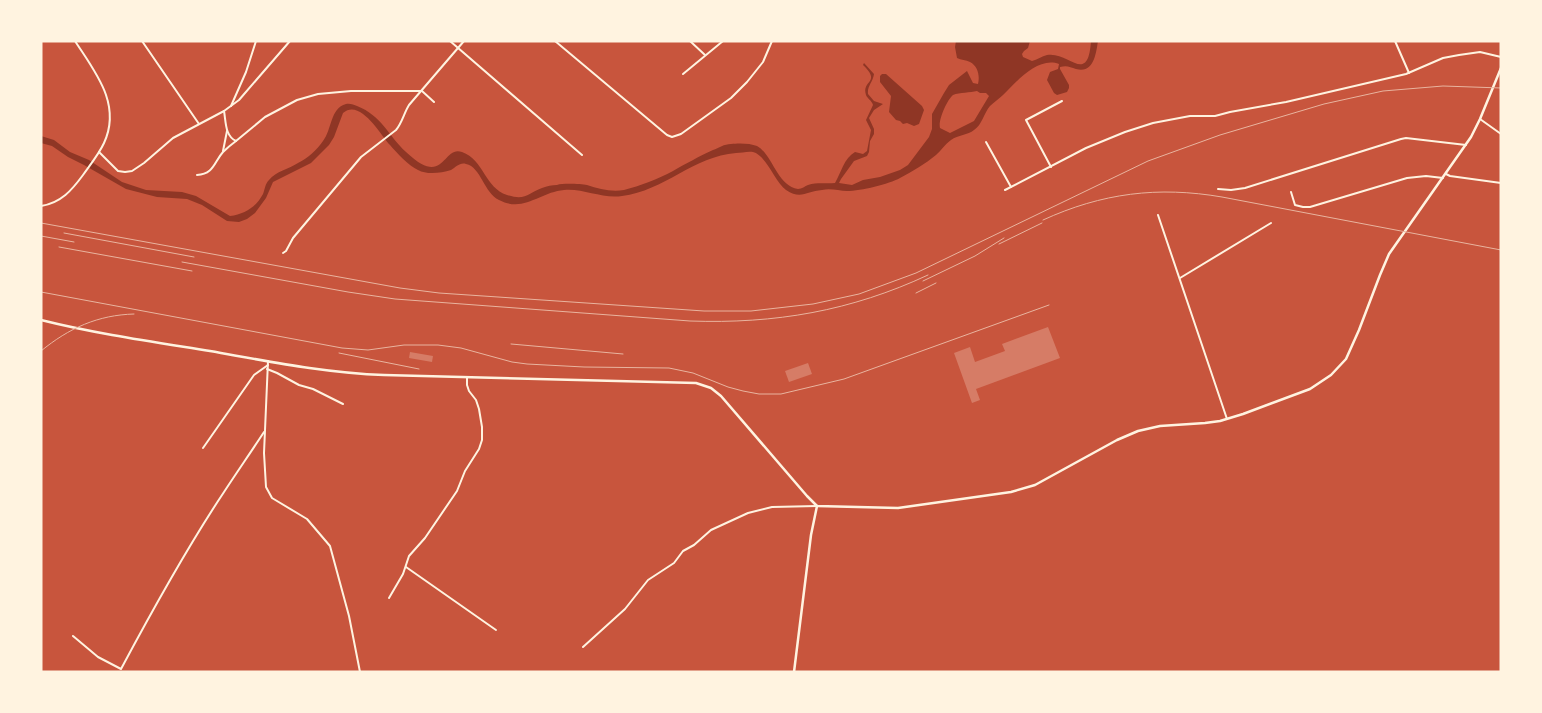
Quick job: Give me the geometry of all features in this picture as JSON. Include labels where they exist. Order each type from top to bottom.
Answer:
[{"type":"street","points":[[41,206],[51,205],[66,195],[99,152],[108,131],[110,117],[106,92],[75,41]]},
{"type":"street","points":[[142,41],[199,124]]},
{"type":"street","points":[[230,107],[246,72],[256,41]]},
{"type":"street","points":[[99,152],[118,171],[127,172],[144,162],[173,138],[224,111],[239,100],[290,41]]},
{"type":"street","points":[[450,41],[582,155]]},
{"type":"street","points":[[282,254],[286,251],[293,238],[358,161],[399,126],[404,112],[464,41]]},
{"type":"street","points":[[555,41],[667,135],[672,137],[681,134],[731,98],[763,62],[772,41]]},
{"type":"street","points":[[690,41],[705,55]]},
{"type":"street","points":[[683,74],[723,41]]},
{"type":"street","points":[[1395,41],[1409,73]]},
{"type":"street","points":[[1005,190],[1086,148],[1153,123],[1190,116],[1215,116],[1286,102],[1409,73],[1443,58],[1460,54],[1480,52],[1501,57]]},
{"type":"street","points":[[583,647],[625,608],[648,580],[674,563],[683,551],[694,545],[711,530],[748,513],[772,507],[898,508],[1011,492],[1035,485],[1117,440],[1138,431],[1160,426],[1205,423],[1227,419],[1310,389],[1339,368],[1348,356],[1392,249],[1466,145],[1480,119],[1501,68]]},
{"type":"street","points":[[222,152],[265,117],[297,100],[318,94],[351,91],[422,91],[434,102]]},
{"type":"street","points":[[1051,167],[1026,120],[1062,101]]},
{"type":"street","points":[[224,111],[229,136],[236,140]]},
{"type":"street","points":[[1480,119],[1501,134]]},
{"type":"street","points":[[197,175],[207,173],[214,166],[222,152],[227,131]]},
{"type":"street","points":[[1218,189],[1245,188],[1406,138],[1466,145]]},
{"type":"street","points":[[986,142],[1011,187]]},
{"type":"street","points":[[1446,174],[1501,183]]},
{"type":"street","points":[[1291,192],[1295,205],[1310,207],[1407,178],[1426,176],[1443,178]]},
{"type":"street","points":[[1158,215],[1227,419]]},
{"type":"street","points":[[1180,278],[1271,222]]},
{"type":"street","points":[[41,320],[268,363],[337,372],[467,377],[672,381],[702,384],[716,392],[817,506]]},
{"type":"street","points":[[268,363],[264,453],[266,487],[272,498],[307,519],[330,546],[349,616],[360,672]]},
{"type":"street","points":[[203,448],[254,375],[268,363]]},
{"type":"street","points":[[267,369],[343,404]]},
{"type":"street","points":[[389,598],[406,567],[409,556],[425,538],[457,492],[466,471],[479,449],[482,440],[479,409],[476,400],[469,391],[467,377]]},
{"type":"street","points":[[73,636],[98,657],[121,670],[152,611],[190,547],[266,430]]},
{"type":"street","points":[[794,672],[811,536],[817,506]]},
{"type":"street","points":[[406,567],[496,630]]},
{"type":"shaded area","points":[[956,41],[1030,41],[1028,48],[1022,54],[1023,57],[1032,61],[1047,55],[1055,55],[1082,64],[1086,62],[1091,41],[1098,41],[1090,66],[1082,70],[1067,66],[1060,67],[1069,85],[1067,92],[1057,95],[1047,80],[1050,72],[1058,69],[1059,64],[1043,64],[1035,67],[1021,77],[990,106],[977,128],[972,132],[951,140],[932,158],[900,178],[882,185],[853,191],[829,189],[800,195],[791,193],[782,186],[758,154],[749,152],[706,160],[652,188],[637,193],[615,197],[564,190],[524,203],[508,203],[494,197],[475,170],[466,164],[460,164],[451,170],[434,173],[422,172],[414,168],[396,151],[369,119],[356,110],[349,110],[343,113],[329,145],[311,163],[273,182],[266,198],[255,213],[239,222],[227,221],[202,205],[187,199],[157,197],[126,189],[52,146],[41,143],[41,136],[54,140],[70,152],[89,160],[122,182],[146,190],[182,192],[196,196],[230,216],[245,212],[253,206],[260,199],[267,183],[272,177],[302,161],[315,151],[326,136],[337,110],[347,104],[357,106],[373,115],[399,145],[419,162],[428,167],[436,166],[450,154],[462,152],[475,161],[494,186],[513,197],[523,197],[551,185],[563,184],[624,190],[661,177],[722,146],[737,143],[757,146],[767,156],[785,182],[791,187],[799,189],[811,184],[835,183],[845,162],[851,155],[855,152],[863,154],[867,151],[871,130],[866,120],[873,105],[866,95],[865,90],[871,75],[863,65],[864,63],[874,74],[868,94],[874,101],[883,104],[874,110],[869,118],[874,134],[870,141],[867,156],[854,161],[839,183],[852,185],[900,170],[908,165],[929,137],[932,129],[932,114],[949,85],[967,71],[973,83],[978,84],[977,69],[970,62],[957,58]],"holes":[[[977,91],[986,93],[989,96],[974,121],[950,133],[940,128],[940,120],[948,101],[953,95]]]},
{"type":"shaded area","points":[[882,74],[886,74],[922,106],[924,110],[919,124],[914,126],[907,123],[903,124],[896,120],[889,112],[891,96],[880,82]]},
{"type":"building","points":[[1048,327],[1060,358],[976,389],[980,400],[972,403],[954,353],[970,347],[975,362],[1005,351],[1002,344]]},
{"type":"building","points":[[410,352],[433,356],[432,362],[409,358]]},
{"type":"building","points":[[808,363],[812,374],[789,382],[785,371]]},
{"type":"railway","points":[[41,223],[400,288],[439,293],[704,311],[751,311],[813,304],[859,294],[916,273],[1148,161],[1220,135],[1324,104],[1383,91],[1443,86],[1501,88]]},
{"type":"railway","points":[[1043,220],[1087,203],[1109,198],[1131,194],[1175,192],[1222,197],[1501,250]]},
{"type":"railway","points":[[999,244],[1042,223]]},
{"type":"railway","points":[[64,233],[194,257]]},
{"type":"railway","points":[[41,236],[74,242]]},
{"type":"railway","points":[[923,281],[975,256],[1004,238]]},
{"type":"railway","points":[[59,247],[192,271]]},
{"type":"railway","points":[[182,262],[395,299],[690,321],[752,320],[812,313],[870,298],[928,275]]},
{"type":"railway","points":[[916,293],[936,283]]},
{"type":"railway","points":[[41,292],[342,348],[368,350],[404,345],[438,345],[461,348],[512,362],[527,364],[669,368],[693,373],[728,387],[759,394],[781,394],[844,379],[1049,305]]},
{"type":"railway","points":[[41,351],[73,329],[85,324],[108,317],[134,314]]},
{"type":"railway","points":[[511,344],[623,354]]},
{"type":"railway","points":[[339,353],[419,369]]}]
